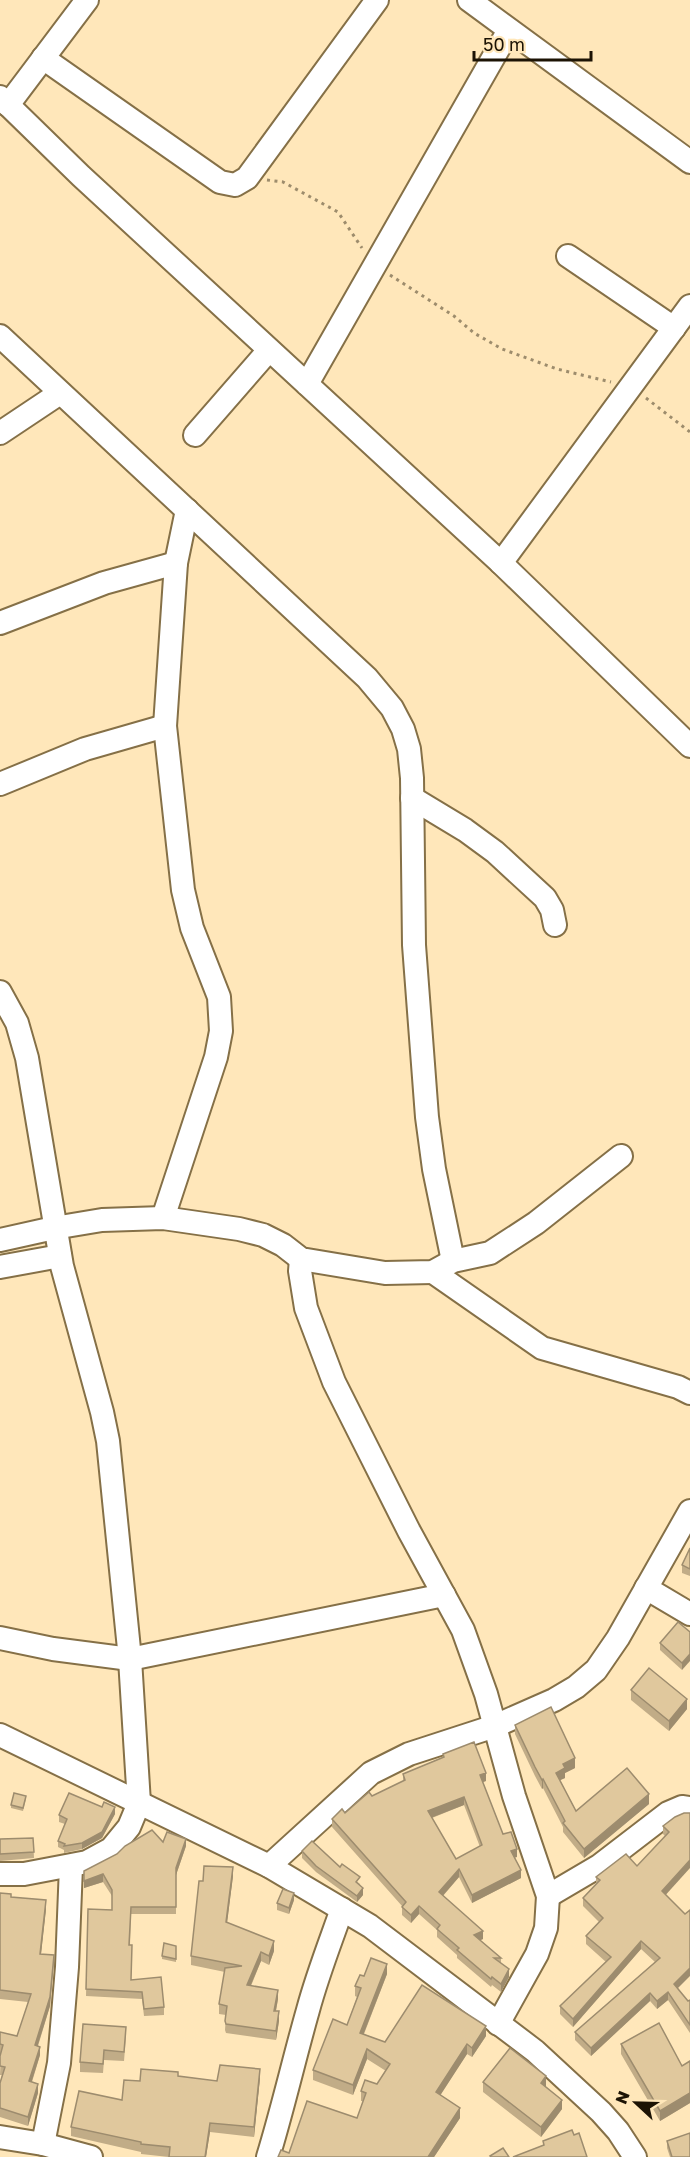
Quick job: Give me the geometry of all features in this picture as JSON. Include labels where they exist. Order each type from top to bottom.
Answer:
[{"type":"street","points":[[87,0],[44,58],[4,101],[81,176],[501,563],[690,746]]},
{"type":"street","points":[[44,58],[220,182],[235,185],[247,178],[377,0]]},
{"type":"street","points":[[480,3],[509,30],[690,162]]},
{"type":"street","points":[[307,384],[509,30]]},
{"type":"street","points":[[568,256],[674,328]]},
{"type":"street","points":[[501,563],[690,306]]},
{"type":"street","points":[[0,336],[367,678],[392,708],[403,729],[409,750],[412,778],[414,945],[427,1117],[443,1266],[542,1348],[678,1387],[690,1393]]},
{"type":"street","points":[[195,435],[269,350]]},
{"type":"street","points":[[0,433],[60,393]]},
{"type":"street","points":[[163,1218],[216,1058],[221,1031],[219,998],[192,928],[183,890],[165,726],[176,563],[187,510]]},
{"type":"street","points":[[0,623],[104,584],[176,563]]},
{"type":"street","points":[[0,784],[85,749],[165,726]]},
{"type":"street","points":[[412,798],[465,830],[495,852],[545,898],[552,910],[555,925]]},
{"type":"street","points":[[0,992],[17,1023],[27,1058],[54,1228],[108,1441],[130,1659],[139,1803],[129,1827],[111,1849],[87,1862],[24,1874],[0,1874]]},
{"type":"street","points":[[0,1240],[102,1220],[163,1218],[239,1229],[263,1235],[283,1245],[301,1259],[385,1273],[443,1266],[490,1253],[536,1223],[621,1156]]},
{"type":"street","points":[[0,1267],[60,1256]]},
{"type":"street","points":[[301,1259],[300,1271],[306,1308],[334,1382],[409,1531],[463,1630],[486,1694],[514,1796],[548,1896],[546,1928],[537,1954],[498,2024]]},
{"type":"street","points":[[269,1866],[371,1773],[409,1754],[495,1726],[554,1700],[576,1687],[596,1670],[618,1638],[690,1511]]},
{"type":"street","points":[[646,1588],[690,1614]]},
{"type":"street","points":[[0,1638],[53,1649],[130,1659],[444,1595]]},
{"type":"street","points":[[0,1735],[269,1866],[369,1926],[535,2051],[601,2112],[618,2131],[635,2157]]},
{"type":"street","points":[[548,1896],[599,1866],[668,1813],[682,1807],[690,1808]]},
{"type":"street","points":[[43,2144],[59,2062],[67,1967],[71,1866]]},
{"type":"street","points":[[268,2157],[285,2103],[307,2011],[342,1910]]},
{"type":"street","points":[[0,2137],[43,2144],[91,2157]]},
{"type":"path","points":[[247,178],[283,182],[338,212],[376,266],[453,315],[474,333],[502,349],[557,369],[631,386],[690,432]]},
{"type":"building","points":[[690,1548],[690,1569],[682,1565]]},
{"type":"building","points":[[678,1622],[690,1632],[690,1654],[682,1663],[660,1643]]},
{"type":"building","points":[[649,1668],[687,1699],[669,1721],[631,1690]]},
{"type":"building","points":[[551,1707],[575,1758],[563,1764],[565,1768],[556,1773],[576,1811],[627,1768],[649,1794],[584,1849],[563,1823],[565,1821],[515,1725]]},
{"type":"building","points":[[474,1742],[486,1773],[480,1775],[503,1834],[511,1832],[517,1849],[511,1851],[521,1870],[472,1895],[459,1869],[439,1892],[483,1931],[474,1935],[501,1958],[494,1958],[509,1969],[501,1984],[492,1977],[491,1979],[457,1950],[459,1948],[437,1929],[440,1925],[419,1906],[411,1915],[402,1907],[406,1902],[332,1819],[342,1809],[345,1813],[369,1792],[372,1796],[405,1780],[403,1774],[444,1757],[443,1754]],"holes":[[[464,1797],[482,1845],[456,1859],[428,1811]]]},
{"type":"building","points":[[14,1793],[26,1796],[23,1808],[11,1805]]},
{"type":"building","points":[[69,1793],[102,1807],[104,1802],[115,1807],[102,1832],[82,1843],[64,1846],[65,1844],[58,1841],[67,1819],[59,1815]]},
{"type":"building","points":[[684,1813],[690,1813],[690,1860],[662,1891],[685,1914],[690,1910],[690,1968],[674,1984],[688,2001],[690,2000],[690,2025],[668,1992],[657,2001],[650,1993],[591,2048],[575,2032],[660,1958],[641,1941],[573,2019],[560,2006],[611,1957],[586,1936],[603,1918],[583,1898],[600,1880],[596,1877],[626,1854],[637,1866],[669,1832],[663,1826]]},
{"type":"building","points":[[152,1830],[163,1842],[167,1832],[186,1839],[176,1868],[176,1907],[131,1907],[129,1945],[132,1945],[131,1980],[161,1977],[164,2007],[144,2009],[142,1992],[86,1989],[88,1909],[112,1910],[112,1890],[103,1874],[84,1881],[84,1871],[117,1854],[125,1846]]},
{"type":"building","points":[[33,1838],[34,1852],[0,1854],[0,1839]]},
{"type":"building","points":[[312,1841],[340,1867],[342,1864],[360,1877],[356,1882],[363,1888],[357,1896],[316,1866],[302,1851]]},
{"type":"building","points":[[204,1866],[233,1867],[226,1922],[274,1941],[269,1956],[261,1952],[247,1985],[278,1990],[274,2011],[279,2011],[276,2031],[226,2024],[227,2006],[219,2004],[225,1968],[242,1966],[191,1956],[199,1881],[203,1881]]},
{"type":"building","points":[[283,1889],[294,1893],[289,1908],[277,1903]]},
{"type":"building","points":[[0,1893],[11,1894],[11,1897],[46,1900],[40,1954],[54,1955],[50,1997],[35,2045],[40,2047],[29,2081],[38,2084],[28,2117],[0,2108],[0,2083],[5,2067],[0,2066],[3,2045],[0,2044],[0,2032],[17,2036],[31,1994],[0,1990]]},
{"type":"building","points":[[164,1943],[176,1946],[176,1959],[162,1956]]},
{"type":"building","points":[[371,1958],[387,1964],[360,2033],[385,2042],[422,1985],[486,2026],[472,2048],[467,2044],[436,2092],[460,2108],[428,2157],[278,2157],[281,2150],[289,2153],[307,2101],[357,2118],[366,2093],[361,2091],[365,2080],[377,2084],[390,2064],[367,2049],[353,2085],[313,2070],[333,2019],[347,2025],[361,1988],[355,1986],[360,1975],[364,1976]]},
{"type":"building","points":[[659,2023],[682,2066],[690,2061],[690,2093],[660,2111],[621,2044]]},
{"type":"building","points":[[83,2024],[126,2027],[124,2052],[104,2050],[103,2064],[80,2062]]},
{"type":"building","points":[[510,2048],[546,2076],[541,2083],[562,2100],[541,2127],[483,2082]]},
{"type":"building","points":[[220,2065],[260,2069],[254,2127],[210,2123],[205,2157],[169,2157],[170,2147],[141,2144],[141,2142],[71,2127],[79,2091],[122,2100],[124,2080],[140,2081],[141,2069],[178,2072],[178,2076],[217,2081]]},
{"type":"building","points":[[572,2130],[574,2135],[579,2133],[587,2157],[513,2157],[544,2145],[543,2141]]},
{"type":"building","points":[[690,2133],[690,2157],[672,2157],[667,2141]]},
{"type":"building","points":[[503,2148],[509,2157],[490,2156]]}]
